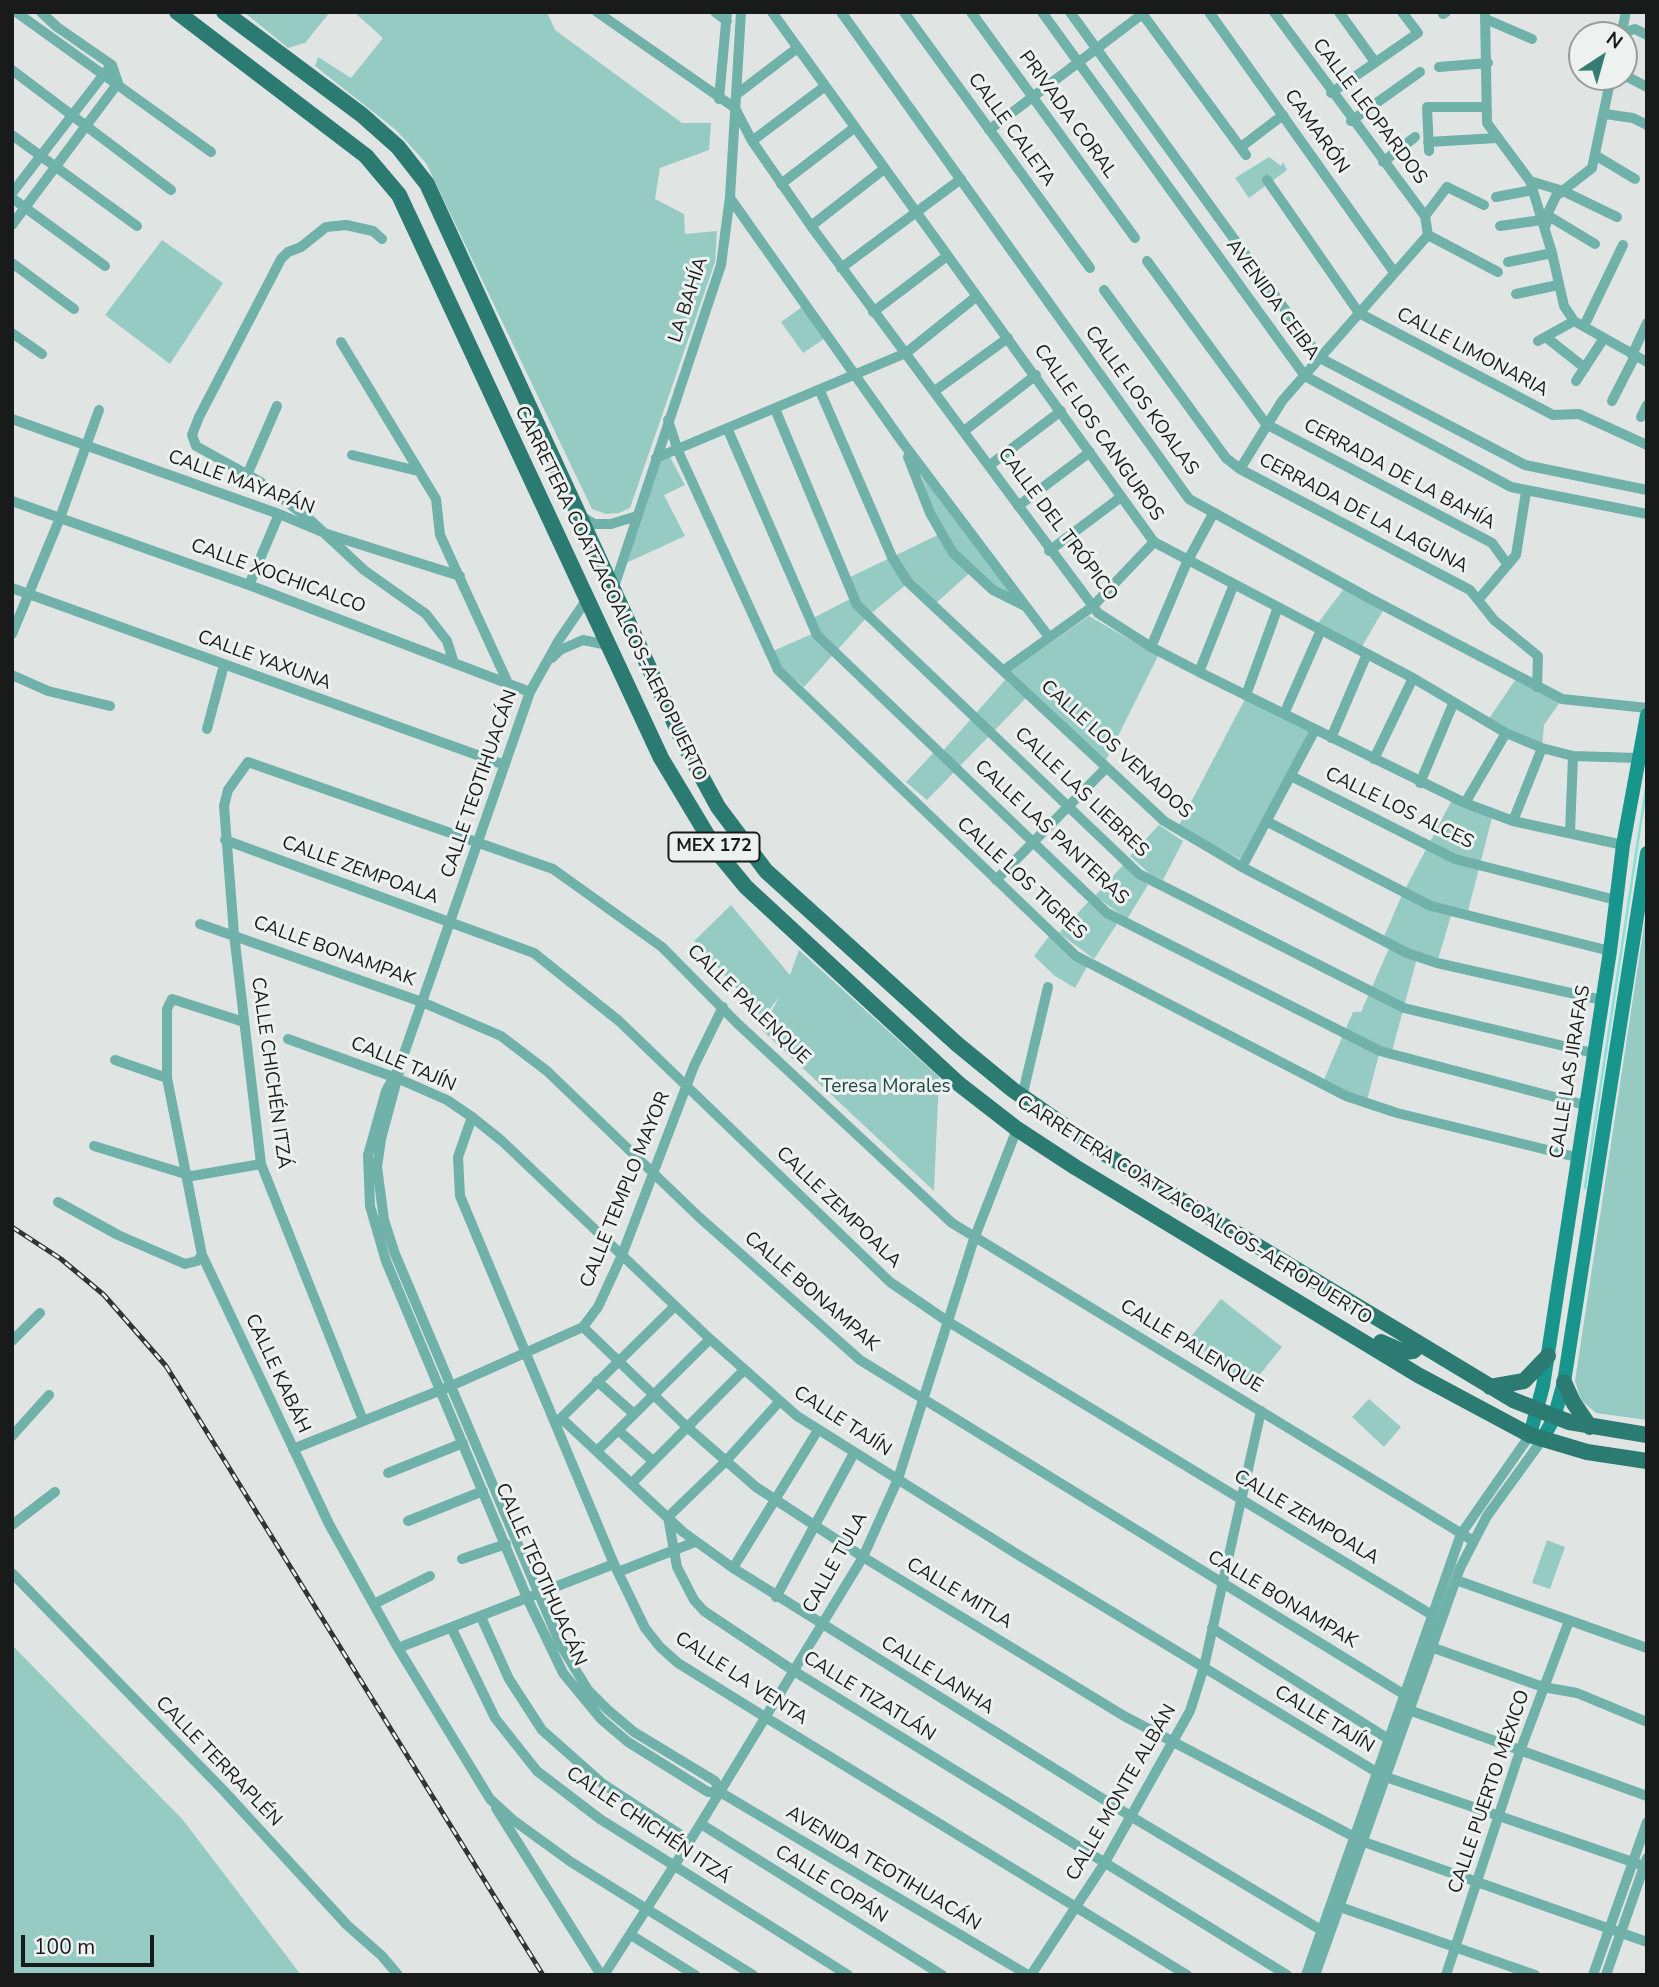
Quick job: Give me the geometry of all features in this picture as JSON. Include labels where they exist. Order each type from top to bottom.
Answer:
[{"type":"main road","name":"CARRETERA COATZACOALCOS-AEROPUERTO","points":[[177,12],[366,156],[399,195],[661,758],[725,862],[746,887],[959,1084],[1017,1129],[1418,1375],[1536,1437],[1587,1452],[1647,1461]]},
{"type":"main road","name":"CARRETERA COATZACOALCOS-AEROPUERTO","points":[[224,12],[362,116],[398,147],[427,184],[685,746],[718,807],[739,839],[766,871],[853,952],[1022,1097],[1155,1184],[1490,1387],[1554,1418],[1590,1427],[1647,1435]]},
{"type":"main road","points":[[498,410],[510,399],[524,399]]},
{"type":"main road","name":"CALLE LAS JIRAFAS","points":[[1536,1437],[1576,1157],[1610,951],[1623,845],[1647,715]]},
{"type":"main road","points":[[661,758],[685,746]]},
{"type":"main road","name":"CALLE LAS JIRAFAS","points":[[1536,1437],[1554,1418],[1564,1382],[1647,853]]},
{"type":"main road","points":[[835,971],[853,952]]},
{"type":"main road","points":[[1135,1202],[1151,1196],[1155,1184]]},
{"type":"main road","points":[[1570,1200],[1591,1203]]},
{"type":"main road","points":[[1307,1306],[1335,1316],[1398,1350],[1409,1352],[1419,1346]]},
{"type":"main road","points":[[1490,1387],[1524,1381],[1548,1356]]},
{"type":"main road","points":[[1564,1382],[1573,1402],[1590,1427]]},
{"type":"street","points":[[16,12],[211,152]]},
{"type":"street","points":[[41,12],[57,27],[112,65],[118,83]]},
{"type":"street","points":[[597,12],[735,108]]},
{"type":"street","points":[[715,12],[727,16],[719,99]]},
{"type":"street","name":"LA BAHÍA","points":[[614,587],[721,265],[730,197],[741,12]]},
{"type":"street","name":"CALLE LOS CANGUROS","points":[[772,12],[796,49],[1036,375],[1154,542],[1187,562],[1413,678],[1506,733],[1542,748],[1573,756],[1638,758]]},
{"type":"street","name":"CALLE LOS KOALAS","points":[[841,12],[1189,499],[1564,700],[1647,708]]},
{"type":"street","name":"CALLE CALETA","points":[[904,12],[1090,268]]},
{"type":"street","name":"PRIVADA CORAL","points":[[971,12],[1135,238]]},
{"type":"street","name":"AVENIDA CEIBA","points":[[1042,12],[1306,376],[1511,487],[1647,514]]},
{"type":"street","name":"AVENIDA CEIBA","points":[[1070,12],[1320,358],[1525,465],[1647,490]]},
{"type":"street","name":"CAMARÓN","points":[[1209,12],[1394,272]]},
{"type":"street","name":"CALLE LEOPARDOS","points":[[1274,12],[1331,93],[1425,216],[1428,235]]},
{"type":"street","points":[[1339,12],[1375,62]]},
{"type":"street","points":[[1331,93],[1418,33],[1402,12]]},
{"type":"street","points":[[989,130],[1143,13],[1243,151],[1283,116]]},
{"type":"street","points":[[1532,39],[1486,16],[1487,123],[1532,185],[1544,217],[1564,306],[1574,321],[1647,362]]},
{"type":"street","points":[[737,94],[796,49]]},
{"type":"street","points":[[1439,66],[1488,64]]},
{"type":"street","points":[[105,267],[12,196],[112,65]]},
{"type":"street","points":[[12,70],[171,190]]},
{"type":"street","points":[[1352,121],[1420,72]]},
{"type":"street","points":[[12,225],[118,83]]},
{"type":"street","points":[[752,141],[824,87]]},
{"type":"street","points":[[1544,217],[1556,196],[1590,173],[1609,91]]},
{"type":"street","points":[[1485,107],[1427,107],[1428,147],[1497,138]]},
{"type":"street","name":"CALLE DEL TRÓPICO","points":[[735,108],[752,141],[781,184],[873,312],[936,390],[1091,607],[1151,647],[1420,783],[1513,821],[1623,845]]},
{"type":"street","points":[[1605,114],[1633,118],[1647,125]]},
{"type":"street","points":[[781,184],[855,128]]},
{"type":"street","points":[[12,135],[137,226]]},
{"type":"street","points":[[1383,162],[1415,137]]},
{"type":"street","points":[[1595,155],[1636,179]]},
{"type":"street","points":[[811,226],[884,169]]},
{"type":"street","points":[[841,268],[961,179]]},
{"type":"street","points":[[1267,180],[1359,313]]},
{"type":"street","points":[[1496,197],[1532,185],[1563,191],[1617,218]]},
{"type":"street","points":[[1425,216],[1448,187],[1484,205]]},
{"type":"street","points":[[730,197],[902,443],[1049,637]]},
{"type":"street","points":[[1500,226],[1544,217],[1595,244]]},
{"type":"street","points":[[382,239],[373,231],[346,225],[327,227],[281,259],[192,435],[196,446],[247,475],[327,534],[364,570],[426,614],[447,640],[453,660]]},
{"type":"street","points":[[1240,469],[1266,424],[1428,235],[1498,272]]},
{"type":"street","points":[[1584,326],[1623,245]]},
{"type":"street","points":[[1508,262],[1552,253]]},
{"type":"street","points":[[873,312],[947,256]]},
{"type":"street","points":[[1147,261],[1266,424]]},
{"type":"street","points":[[12,263],[74,309]]},
{"type":"street","points":[[1516,294],[1558,285]]},
{"type":"street","name":"CERRADA DE LA LAGUNA","points":[[1104,290],[1226,458],[1240,469],[1470,590],[1513,638],[1538,656],[1537,687]]},
{"type":"street","points":[[656,458],[906,353],[977,296]]},
{"type":"street","name":"CALLE LIMONARIA","points":[[1359,313],[1553,415],[1580,414],[1647,445]]},
{"type":"street","points":[[1574,321],[1543,340],[1585,368]]},
{"type":"street","points":[[1612,401],[1647,323]]},
{"type":"street","points":[[12,333],[42,354]]},
{"type":"street","points":[[936,390],[1008,338]]},
{"type":"street","points":[[1576,381],[1604,338]]},
{"type":"street","points":[[341,342],[436,499],[440,535],[507,681]]},
{"type":"street","points":[[964,431],[1036,375]]},
{"type":"street","name":"CALLE LOS VENADOS","points":[[820,391],[901,571],[932,606],[1164,821],[1242,867],[1418,957],[1602,1000]]},
{"type":"street","points":[[1641,417],[1647,405]]},
{"type":"street","points":[[247,475],[277,406]]},
{"type":"street","name":"CALLE LAS LIEBRES","points":[[775,409],[855,601],[1139,874],[1404,1008],[1592,1053]]},
{"type":"street","points":[[12,634],[60,518],[99,410]]},
{"type":"street","points":[[990,466],[1061,411]]},
{"type":"street","name":"CALLE MAYAPÁN","points":[[12,419],[279,514],[327,534],[460,576]]},
{"type":"street","name":"CALLE LOS TIGRES","points":[[668,420],[678,451],[778,670],[1053,935],[1088,964],[1346,1096],[1398,1113],[1576,1157]]},
{"type":"street","name":"CERRADA DE LA BAHÍA","points":[[1266,424],[1492,543],[1508,565]]},
{"type":"street","name":"CALLE LAS PANTERAS","points":[[728,430],[817,635],[1097,905],[1121,923],[1364,1044],[1416,1062],[1585,1105]]},
{"type":"street","points":[[902,443],[930,513],[953,553],[993,590],[1024,605]]},
{"type":"street","points":[[1018,506],[1090,452]]},
{"type":"street","points":[[352,455],[418,471]]},
{"type":"street","points":[[1478,600],[1508,565],[1520,546],[1527,492]]},
{"type":"street","points":[[1049,551],[1121,497]]},
{"type":"street","name":"CALLE XOCHICALCO","points":[[12,501],[453,660],[530,692]]},
{"type":"street","points":[[576,513],[594,524],[611,524],[637,516]]},
{"type":"street","points":[[249,585],[279,514]]},
{"type":"street","points":[[1151,647],[1187,562],[1213,514]]},
{"type":"street","points":[[1004,670],[1091,607],[1154,542]]},
{"type":"street","points":[[1199,672],[1234,584]]},
{"type":"street","name":"CALLE YAXUNA","points":[[12,588],[505,765]]},
{"type":"street","name":"CALLE TEOTIHUACÁN","points":[[396,1075],[377,1167],[379,1200],[395,1254],[539,1595],[572,1667],[608,1710],[634,1732],[715,1781],[720,1792],[708,1792],[662,1765],[601,1719],[563,1673],[528,1600],[386,1261],[370,1206],[368,1155],[376,1121],[396,1075],[530,692],[587,599]]},
{"type":"street","points":[[1245,695],[1278,607]]},
{"type":"street","points":[[1284,714],[1321,630]]},
{"type":"street","points":[[546,663],[560,650],[583,640],[608,645]]},
{"type":"street","points":[[1331,738],[1367,654]]},
{"type":"street","points":[[207,729],[224,665]]},
{"type":"street","points":[[12,675],[48,691],[110,706]]},
{"type":"street","points":[[1374,759],[1413,678]]},
{"type":"street","points":[[1420,783],[1453,704]]},
{"type":"street","points":[[1242,867],[1315,730]]},
{"type":"street","points":[[1465,803],[1506,733]]},
{"type":"street","points":[[1513,821],[1542,748]]},
{"type":"street","points":[[1570,833],[1573,756]]},
{"type":"street","name":"CALLE CHICHÉN ITZÁ","points":[[248,762],[228,790],[224,806],[225,839],[261,1164],[363,1420]]},
{"type":"street","name":"CALLE PALENQUE","points":[[248,762],[553,869],[662,947],[928,1202],[974,1239],[1472,1540]]},
{"type":"street","points":[[996,880],[1106,768]]},
{"type":"street","name":"CALLE LOS ALCES","points":[[1291,776],[1455,859],[1616,900]]},
{"type":"street","points":[[1266,821],[1431,906],[1610,951]]},
{"type":"street","name":"CALLE ZEMPOALA","points":[[225,839],[534,953],[604,1007],[876,1270],[947,1321],[1432,1615]]},
{"type":"street","name":"CALLE BONAMPAK","points":[[200,924],[422,1002],[501,1036],[526,1054],[834,1339],[922,1401],[1409,1702],[1520,1751],[1647,1796]]},
{"type":"street","points":[[1022,1097],[1048,986]]},
{"type":"street","name":"CALLE KABÁH","points":[[244,1022],[172,999],[167,1009],[167,1078],[184,1175],[202,1255],[329,1524],[398,1648],[490,1799],[603,1975]]},
{"type":"street","name":"CALLE TEMPLO MAYOR","points":[[583,1327],[597,1307],[622,1255],[685,1087],[723,1007]]},
{"type":"street","name":"CALLE TAJÍN","points":[[288,1039],[396,1075],[447,1100],[472,1117],[502,1140],[779,1402],[854,1453],[1204,1667],[1382,1775],[1632,1862],[1646,1864]]},
{"type":"street","points":[[115,1060],[167,1078]]},
{"type":"street","name":"CALLE LA VENTA","points":[[472,1117],[458,1157],[460,1196],[524,1354],[558,1420],[616,1568],[646,1628],[660,1647],[678,1663],[1187,1975]]},
{"type":"street","name":"CALLE TULA","points":[[603,1975],[691,1841],[863,1557],[898,1479],[974,1239],[1017,1129]]},
{"type":"street","points":[[94,1146],[166,1166],[192,1177],[261,1164]]},
{"type":"street","points":[[58,1202],[118,1235],[185,1264],[197,1261],[202,1255]]},
{"type":"street","points":[[558,1420],[675,1306]]},
{"type":"street","points":[[12,1341],[40,1313]]},
{"type":"street","points":[[293,1449],[440,1391],[583,1327]]},
{"type":"street","name":"CALLE MITLA","points":[[583,1327],[725,1462],[774,1499],[863,1557],[1173,1744],[1360,1840],[1647,1942]]},
{"type":"street","points":[[597,1451],[710,1339]]},
{"type":"street","points":[[632,1483],[744,1370]]},
{"type":"street","points":[[597,1381],[634,1414]]},
{"type":"street","points":[[12,1436],[49,1395]]},
{"type":"street","points":[[668,1517],[725,1462],[779,1402]]},
{"type":"street","name":"CALLE MONTE ALBÁN","points":[[1030,1975],[1104,1864],[1190,1711],[1204,1667],[1220,1584],[1261,1411]]},
{"type":"street","name":"CALLE LANHA","points":[[558,1420],[597,1451],[695,1542],[776,1597],[1132,1817],[1321,1930]]},
{"type":"street","points":[[618,1430],[653,1461]]},
{"type":"street","points":[[733,1568],[818,1430]]},
{"type":"street","points":[[1382,1775],[1390,1740],[1409,1702],[1432,1615],[1461,1534],[1536,1437]]},
{"type":"street","points":[[1315,1974],[1382,1775],[1472,1540],[1536,1437]]},
{"type":"street","points":[[388,1474],[463,1443]]},
{"type":"street","points":[[776,1597],[854,1453]]},
{"type":"street","points":[[408,1521],[482,1491]]},
{"type":"street","points":[[12,1525],[55,1492]]},
{"type":"street","name":"CALLE TIZATLÁN","points":[[668,1517],[673,1552],[685,1583],[704,1611],[794,1671],[1287,1975]]},
{"type":"street","points":[[398,1648],[539,1595],[616,1568],[673,1552],[695,1542]]},
{"type":"street","points":[[462,1559],[506,1545]]},
{"type":"street","name":"CALLE TERRAPLÉN","points":[[12,1573],[223,1791],[347,1925],[382,1956],[398,1975]]},
{"type":"street","points":[[374,1604],[430,1576]]},
{"type":"street","points":[[1456,1580],[1647,1648]]},
{"type":"street","points":[[481,1617],[509,1679],[542,1730],[603,1784],[691,1841]]},
{"type":"street","name":"CALLE PUERTO MÉXICO","points":[[1446,1975],[1520,1751],[1569,1621]]},
{"type":"street","points":[[1212,1628],[1390,1740]]},
{"type":"street","name":"CALLE CHICHÉN ITZÁ","points":[[452,1629],[495,1718],[537,1771],[600,1819],[848,1975]]},
{"type":"street","points":[[1431,1647],[1544,1687],[1566,1689],[1647,1722]]},
{"type":"street","points":[[601,1719],[608,1710]]},
{"type":"street","name":"AVENIDA TEOTIHUACÁN","points":[[720,1792],[1030,1975]]},
{"type":"street","name":"CALLE KABÁH","points":[[490,1799],[537,1839],[647,1909]]},
{"type":"street","points":[[1593,1975],[1647,1822]]},
{"type":"street","name":"CALLE COPÁN","points":[[701,1824],[943,1975]]},
{"type":"street","points":[[1315,1974],[1321,1930],[1360,1840]]},
{"type":"street","points":[[1606,1975],[1646,1864]]},
{"type":"street","points":[[1340,1906],[1535,1975]]},
{"type":"street","points":[[647,1909],[753,1975]]},
{"type":"street","points":[[631,1935],[695,1975]]},
{"type":"green space","points":[[244,12],[330,12],[305,43],[288,48]]},
{"type":"green space","points":[[354,12],[547,12],[555,30],[682,123],[711,123],[709,150],[660,168],[655,199],[684,214],[685,234],[717,231],[715,262],[630,508],[619,513],[606,514],[592,509],[426,163],[396,130],[315,66],[318,57],[351,78],[383,38]]},
{"type":"green space","points":[[1269,157],[1281,166],[1283,162],[1287,170],[1249,198],[1235,178]]},
{"type":"green space","points":[[162,240],[223,283],[170,364],[105,315]]},
{"type":"green space","points":[[802,307],[824,339],[803,353],[781,322]]},
{"type":"green space","points":[[670,457],[685,485],[664,495],[685,536],[626,563],[656,461]]},
{"type":"green space","points":[[920,470],[1015,598],[1005,596],[973,570],[936,603],[913,579],[868,616],[804,687],[782,668],[773,651],[812,634],[813,618],[854,597],[846,579],[940,534]]},
{"type":"green space","points":[[1346,586],[1385,607],[1360,650],[1315,627]]},
{"type":"green space","points":[[1089,616],[1158,656],[1106,760],[1011,671]]},
{"type":"green space","points":[[1518,676],[1562,699],[1544,725],[1542,748],[1486,723]]},
{"type":"green space","points":[[1005,680],[1026,698],[927,800],[906,782],[937,749],[942,752]]},
{"type":"green space","points":[[1245,699],[1309,731],[1242,860],[1178,827]]},
{"type":"green space","points":[[1453,798],[1493,814],[1467,915],[1452,912],[1437,963],[1417,958],[1391,1055],[1380,1051],[1366,1104],[1322,1084],[1353,1012],[1361,1012],[1390,946],[1382,941],[1402,895]]},
{"type":"green space","points":[[1159,825],[1183,841],[1163,880],[1150,874],[1130,856]]},
{"type":"green space","points":[[1124,864],[1148,885],[1127,919],[1095,896]]},
{"type":"green space","points":[[1089,901],[1117,924],[1094,959],[1059,933]]},
{"type":"green space","name":"Teresa Morales","points":[[731,905],[790,975],[799,950],[939,1077],[934,1191],[762,1030],[779,997],[763,1018],[694,941]]},
{"type":"green space","points":[[1647,906],[1647,1420],[1596,1413],[1581,1400],[1575,1381]]},
{"type":"green space","points":[[1050,935],[1087,967],[1075,988],[1055,976],[1034,956]]},
{"type":"green space","points":[[1221,1299],[1282,1347],[1250,1387],[1189,1339]]},
{"type":"green space","points":[[1369,1399],[1401,1427],[1384,1447],[1352,1417]]},
{"type":"green space","points":[[1547,1540],[1565,1547],[1550,1589],[1532,1583]]},
{"type":"green space","points":[[12,1645],[183,1820],[301,1975],[12,1975]]},
{"type":"waterway","points":[[1585,1188],[1647,782]]},
{"type":"railway","points":[[12,1227],[61,1259],[104,1295],[166,1366],[543,1975]]}]
